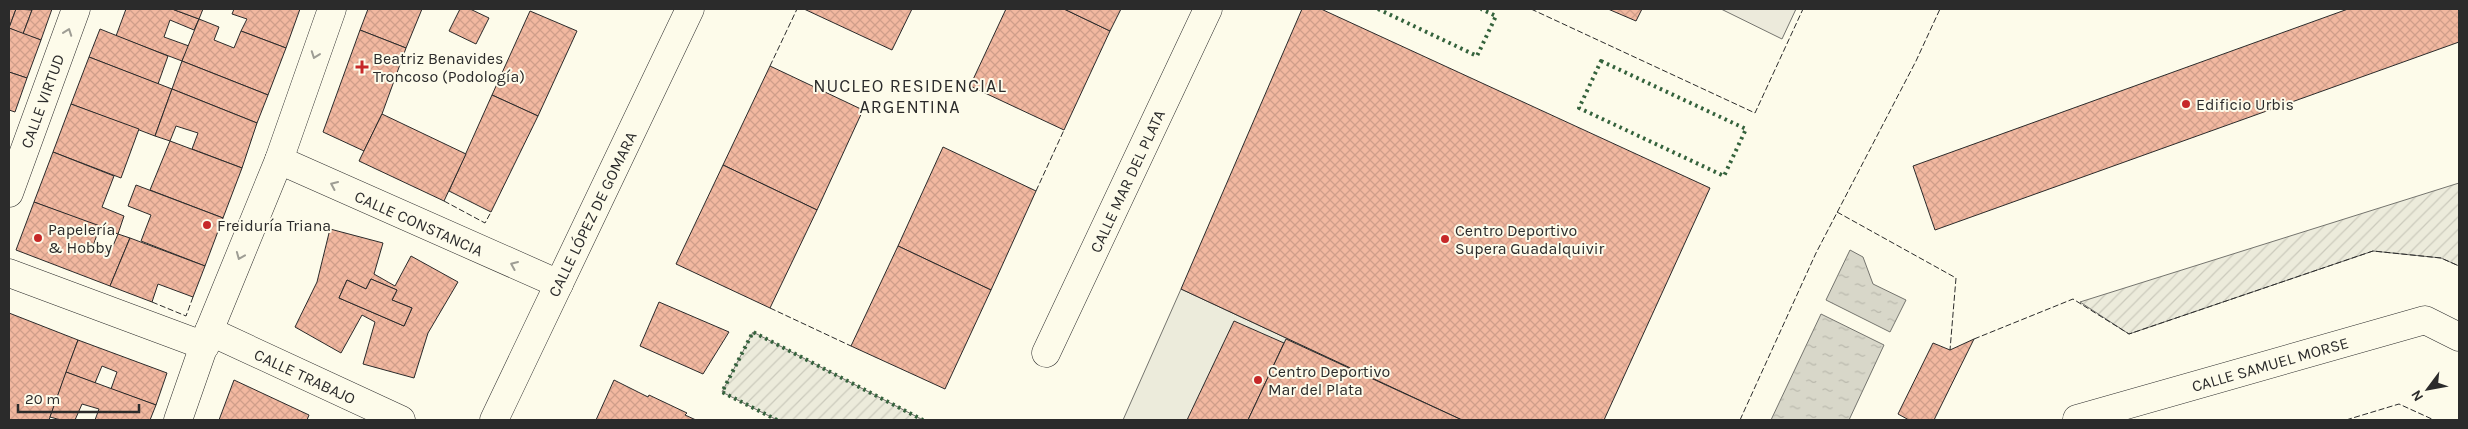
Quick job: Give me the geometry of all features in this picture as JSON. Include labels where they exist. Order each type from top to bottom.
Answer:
[{"type":"street","name":"CALLE VIRTUD","points":[[9,192],[76,9]]},
{"type":"street","points":[[178,420],[207,339],[279,160],[332,9]]},
{"type":"street","name":"CALLE LÓPEZ DE GOMARA","points":[[494,420],[690,9]]},
{"type":"street","name":"CALLE MAR DEL PLATA","points":[[1046,353],[1208,9]]},
{"type":"street","name":"CALLE CONSTANCIA","points":[[279,160],[559,284]]},
{"type":"street","name":"CALLE TRABAJO","points":[[9,273],[207,339],[401,420]]},
{"type":"street","name":"CALLE SAMUEL MORSE","points":[[2077,419],[2425,320],[2459,337]]},
{"type":"shaded area","points":[[1721,9],[1796,9],[1782,39]]},
{"type":"shaded area","points":[[2459,183],[2459,266],[2441,258],[2373,251],[2129,334],[2080,302]]},
{"type":"shaded area","name":"Centro Deportivo Mar del Plata","points":[[1181,289],[1462,420],[1123,420]]},
{"type":"shaded area","points":[[753,332],[923,420],[777,420],[722,392]]},
{"type":"water","points":[[1850,250],[1863,257],[1873,284],[1906,300],[1890,332],[1826,300]]},
{"type":"water","points":[[1821,314],[1884,345],[1849,420],[1771,420]]},
{"type":"building","points":[[9,9],[16,9],[9,28]]},
{"type":"building","points":[[16,9],[32,10],[23,34],[9,28]]},
{"type":"building","points":[[30,9],[52,9],[41,40],[23,34],[32,10]]},
{"type":"building","points":[[126,9],[172,9],[199,19],[194,30],[170,20],[164,37],[189,46],[182,61],[116,36]]},
{"type":"building","points":[[172,9],[203,9],[199,19]]},
{"type":"building","points":[[234,9],[300,9],[286,48],[241,31],[247,19],[232,14]]},
{"type":"building","points":[[368,9],[422,9],[406,48],[360,30]]},
{"type":"building","points":[[460,9],[470,9],[489,18],[476,44],[449,31]]},
{"type":"building","points":[[804,9],[912,9],[892,50]]},
{"type":"building","points":[[1006,9],[1064,9],[1110,31],[1064,130],[970,86]]},
{"type":"building","points":[[1064,9],[1121,9],[1110,31]]},
{"type":"building","name":"Centro Deportivo Supera Guadalquivir","points":[[1302,9],[1321,9],[1710,188],[1604,420],[1462,420],[1181,289]]},
{"type":"building","points":[[1608,9],[1642,9],[1636,21]]},
{"type":"building","name":"Edificio Urbis","points":[[2348,9],[2459,9],[2459,42],[1935,230],[1913,166]]},
{"type":"building","points":[[530,11],[577,31],[538,116],[492,95]]},
{"type":"building","points":[[199,19],[219,27],[214,40],[234,48],[241,31],[286,48],[268,95],[182,61]]},
{"type":"building","points":[[9,28],[41,40],[27,78],[9,72]]},
{"type":"building","points":[[100,29],[168,56],[158,84],[89,57]]},
{"type":"building","points":[[360,30],[406,48],[382,114],[364,151],[323,132]]},
{"type":"building","points":[[89,57],[172,89],[155,136],[71,104]]},
{"type":"building","points":[[182,61],[268,95],[257,123],[172,89]]},
{"type":"building","points":[[770,66],[863,110],[817,210],[723,165]]},
{"type":"building","points":[[9,72],[27,78],[15,112],[9,110]]},
{"type":"building","points":[[172,89],[257,123],[242,168],[192,149],[198,133],[176,126],[170,141],[155,136]]},
{"type":"building","points":[[492,95],[538,116],[491,212],[449,191]]},
{"type":"building","points":[[71,104],[139,129],[121,178],[53,152]]},
{"type":"building","points":[[382,114],[466,154],[444,201],[359,161]]},
{"type":"building","points":[[170,141],[242,168],[223,218],[150,190]]},
{"type":"building","points":[[943,147],[1036,191],[991,290],[898,246]]},
{"type":"building","points":[[53,152],[114,176],[102,207],[124,216],[118,234],[34,202]]},
{"type":"building","points":[[723,165],[817,210],[770,308],[676,264]]},
{"type":"building","points":[[136,185],[223,218],[205,266],[141,241],[151,215],[128,206]]},
{"type":"building","points":[[34,202],[100,226],[93,246],[110,253],[118,234],[130,238],[110,286],[16,250]]},
{"type":"building","points":[[330,229],[383,243],[374,274],[395,286],[411,256],[458,282],[428,333],[414,378],[363,364],[375,322],[362,315],[341,353],[295,327],[317,282]],"holes":[[[371,279],[397,290],[392,300],[412,308],[404,326],[339,298],[347,280],[366,289]]]},
{"type":"building","points":[[130,238],[205,266],[193,297],[158,284],[152,302],[110,286]]},
{"type":"building","points":[[898,246],[991,290],[945,389],[851,346]]},
{"type":"building","points":[[371,279],[397,290],[392,300],[412,308],[404,326],[339,298],[347,280],[366,289]]},
{"type":"building","points":[[659,302],[729,332],[703,374],[640,346]]},
{"type":"building","points":[[9,313],[78,340],[49,420],[9,420]]},
{"type":"building","points":[[1234,321],[1284,343],[1248,420],[1187,420]]},
{"type":"building","points":[[1286,339],[1462,420],[1248,420]]},
{"type":"building","points":[[1974,339],[1934,420],[1909,420],[1898,414],[1933,343],[1950,350]]},
{"type":"building","points":[[78,340],[167,373],[156,405],[111,389],[117,372],[102,366],[95,383],[66,372]]},
{"type":"building","points":[[66,372],[156,405],[150,420],[95,420],[99,409],[82,404],[75,420],[61,420],[50,417]]},
{"type":"building","points":[[234,380],[309,415],[307,420],[219,420]]},
{"type":"building","points":[[614,380],[687,413],[685,415],[696,420],[596,420]]},
{"type":"hedge","points":[[1378,9],[1477,56],[1496,16],[1481,9]]},
{"type":"hedge","points":[[1601,61],[1746,129],[1724,176],[1579,108],[1601,61]]},
{"type":"hedge","points":[[777,420],[722,392],[753,332],[923,420]]},
{"type":"fence","points":[[770,66],[797,9]]},
{"type":"fence","points":[[1531,9],[1755,113],[1803,9]]},
{"type":"fence","points":[[1740,420],[1816,253],[1916,61],[1940,9]]},
{"type":"fence","points":[[1036,191],[1064,130]]},
{"type":"fence","points":[[444,201],[485,223],[491,212]]},
{"type":"fence","points":[[1837,212],[1956,278],[1950,350]]},
{"type":"fence","points":[[1974,339],[2073,299],[2129,334],[2373,251],[2441,258],[2459,266]]},
{"type":"fence","points":[[152,302],[186,316],[193,297]]},
{"type":"fence","points":[[770,308],[851,346]]},
{"type":"fence","points":[[2346,420],[2399,404],[2434,420]]},
{"type":"place","name":"Beatriz Benavides Troncoso (Podología)","points":[[362,67]]},
{"type":"place","name":"Edificio Urbis","points":[[2186,104]]},
{"type":"place","name":"Freiduría Triana","points":[[207,225]]},
{"type":"place","name":"Papelería & Hobby","points":[[38,238]]},
{"type":"place","name":"Centro Deportivo Supera Guadalquivir","points":[[1445,239]]},
{"type":"place","name":"Centro Deportivo Mar del Plata","points":[[1258,380]]},
{"type":"district","name":"NUCLEO RESIDENCIAL ARGENTINA","points":[[910,96]]}]
